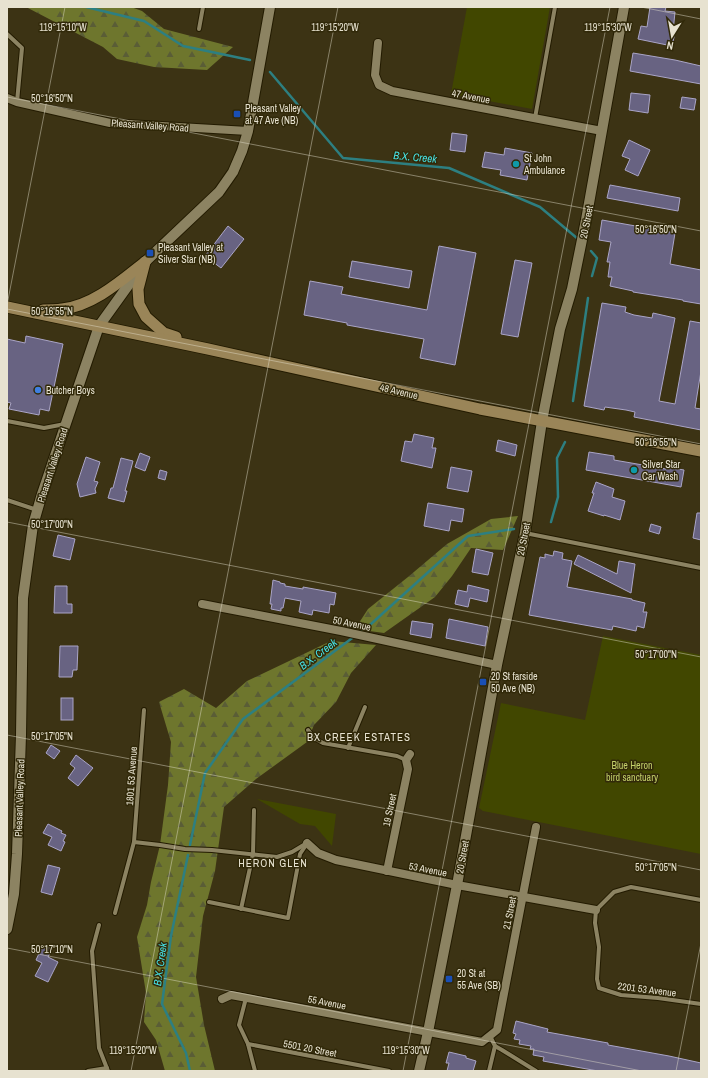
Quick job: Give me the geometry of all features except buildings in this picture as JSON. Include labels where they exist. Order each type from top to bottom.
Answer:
[{"type":"main road","points":[[7,307],[25,310],[62,309],[76,306],[92,300],[117,284],[145,262]]},
{"type":"main road","points":[[145,262],[138,289],[139,304],[146,317],[164,333],[208,349]]},
{"type":"main road","name":"48 Avenue","points":[[25,310],[480,409],[701,451]]},
{"type":"street","name":"Pleasant Valley Road","points":[[7,929],[14,894],[18,839],[23,598],[33,525],[99,326],[145,262],[219,192],[233,172],[242,151],[248,131],[270,7]]},
{"type":"street","name":"20 Street","points":[[420,1071],[457,885],[497,665],[525,533],[542,421],[560,329],[572,289],[624,7]]},
{"type":"street","name":"47 Avenue","points":[[378,43],[375,75],[379,85],[392,91],[602,131]]},
{"type":"street","name":"Pleasant Valley Road","points":[[7,98],[17,102],[110,123],[248,131]]},
{"type":"street","name":"50 Avenue","points":[[202,604],[350,633],[497,665]]},
{"type":"street","name":"19 Street","points":[[387,871],[408,769],[408,757]]},
{"type":"street","name":"21 Street","points":[[489,1036],[498,1030],[536,827]]},
{"type":"street","name":"53 Avenue","points":[[307,843],[318,853],[336,860],[457,885],[596,910]]},
{"type":"street","name":"55 Avenue","points":[[222,999],[231,994],[482,1042],[489,1036]]},
{"type":"lane","points":[[199,29],[203,7]]},
{"type":"lane","points":[[535,118],[555,7]]},
{"type":"lane","points":[[7,34],[22,48],[17,102]]},
{"type":"lane","points":[[7,420],[44,428],[66,424]]},
{"type":"lane","points":[[7,500],[38,510]]},
{"type":"lane","points":[[525,533],[701,568]]},
{"type":"lane","points":[[348,748],[365,706]]},
{"type":"lane","name":"1801 53 Avenue","points":[[114,913],[134,842],[144,710]]},
{"type":"lane","points":[[308,730],[314,738],[323,743],[408,757]]},
{"type":"lane","points":[[241,909],[253,854],[254,810]]},
{"type":"lane","points":[[134,842],[185,849],[212,850],[277,857],[292,852],[307,843]]},
{"type":"lane","points":[[209,902],[288,918],[300,854],[307,843]]},
{"type":"lane","points":[[596,910],[614,892],[631,887],[701,900]]},
{"type":"lane","name":"2201 53 Avenue","points":[[596,910],[595,923],[599,947],[597,979],[599,988],[621,995],[701,1004]]},
{"type":"lane","points":[[88,1071],[107,1070],[99,1048],[92,951],[99,925]]},
{"type":"lane","points":[[246,997],[239,1025],[248,1044],[255,1071]]},
{"type":"lane","points":[[489,1036],[495,1046],[536,1071]]},
{"type":"lane","name":"5501 20 Street","points":[[248,1044],[370,1069],[389,1071]]},
{"type":"lane","points":[[489,1071],[495,1046]]},
{"type":"green space","points":[[26,7],[131,7],[142,11],[164,29],[233,47],[207,70],[154,67],[117,59],[103,47]]},
{"type":"green space","points":[[467,7],[550,7],[532,109],[451,94]]},
{"type":"green space","points":[[518,516],[503,550],[471,548],[452,576],[435,597],[384,633],[355,629],[368,609],[447,544],[491,519]]},
{"type":"green space","name":"Blue Heron bird sanctuary","points":[[603,636],[701,655],[701,854],[483,811],[479,808],[501,703],[585,720]]},
{"type":"green space","points":[[331,641],[376,645],[351,673],[336,702],[314,725],[307,742],[256,779],[224,807],[215,871],[203,916],[196,977],[204,1025],[215,1071],[165,1071],[156,1040],[144,1022],[146,993],[137,937],[147,905],[160,845],[168,785],[171,742],[159,702],[184,689],[216,708],[247,681]]},
{"type":"green space","points":[[257,799],[336,814],[332,846],[315,826],[300,824]]},
{"type":"waterway","name":"B.X. Creek","points":[[86,7],[144,21],[183,46],[250,60]]},
{"type":"waterway","name":"B.X. Creek","points":[[270,72],[343,158],[449,168],[540,207],[578,239]]},
{"type":"waterway","name":"B.X. Creek","points":[[591,251],[597,258],[592,276]]},
{"type":"waterway","name":"B.X. Creek","points":[[573,401],[588,298]]},
{"type":"waterway","name":"B.X. Creek","points":[[551,522],[558,497],[557,458],[565,442]]},
{"type":"waterway","name":"B.X. Creek","points":[[360,632],[371,624],[468,536],[514,529]]},
{"type":"waterway","name":"B.X. Creek","points":[[190,845],[205,773],[243,719],[355,636]]},
{"type":"waterway","name":"B.X. Creek","points":[[188,855],[171,936],[162,1004],[186,1053],[190,1071]]},
{"type":"place","name":"Pleasant Valley at 47 Ave (NB)","points":[[237,114]]},
{"type":"place","name":"St John Ambulance","points":[[516,164]]},
{"type":"place","name":"Pleasant Valley at Silver Star (NB)","points":[[150,253]]},
{"type":"place","name":"Butcher Boys","points":[[38,390]]},
{"type":"place","name":"Silver Star Car Wash","points":[[634,470]]},
{"type":"place","name":"20 St farside 50 Ave (NB)","points":[[483,682]]},
{"type":"place","name":"20 St at 55 Ave (SB)","points":[[449,979]]},
{"type":"district","name":"BX CREEK ESTATES","points":[[359,737]]},
{"type":"district","name":"HERON GLEN","points":[[273,863]]}]
